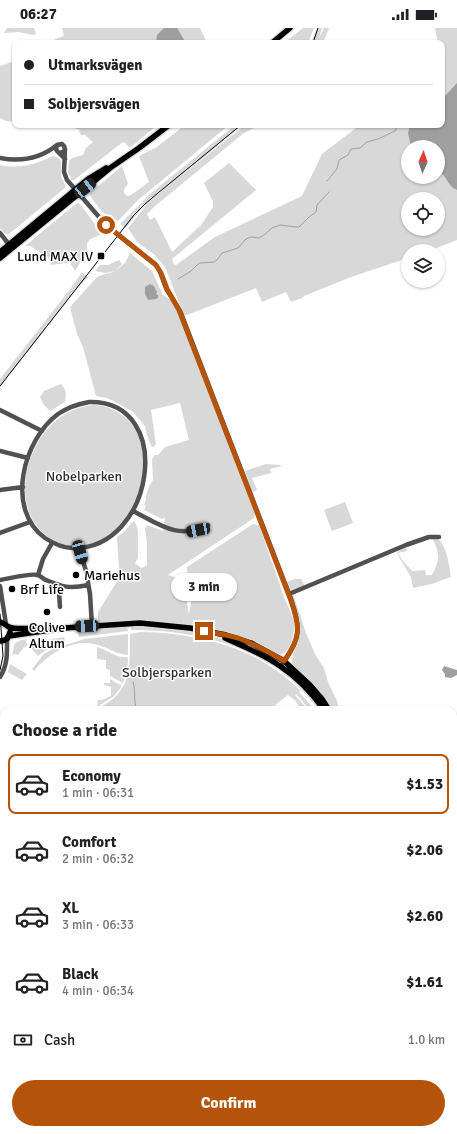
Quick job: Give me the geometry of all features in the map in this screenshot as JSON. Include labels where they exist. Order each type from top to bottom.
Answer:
[{"type":"main road","points":[[276,40],[290,28]]},
{"type":"main road","points":[[0,252],[10,246],[101,171],[121,161],[165,128]]},
{"type":"main road","points":[[0,258],[10,246]]},
{"type":"main road","points":[[0,622],[16,628],[57,628],[140,623],[169,625],[204,631],[282,663],[310,685],[326,706]]},
{"type":"main road","points":[[7,625],[10,632],[8,637]]},
{"type":"main road","points":[[0,641],[8,637],[57,628]]},
{"type":"main road","points":[[282,663],[321,706]]},
{"type":"street","points":[[0,158],[15,160],[27,159],[49,151],[57,145],[62,144],[65,149],[64,172],[77,192],[106,225],[154,263],[158,268],[167,289],[181,313],[296,615],[298,631],[297,638],[293,648],[282,663]]},
{"type":"street","points":[[57,145],[56,149],[65,158]]},
{"type":"street","points":[[49,151],[63,152],[65,149]]},
{"type":"street","points":[[0,234],[10,246]]},
{"type":"street","points":[[93,402],[113,407],[126,414],[138,429],[145,452],[144,479],[133,511],[127,521],[109,538],[92,546],[68,548],[52,543],[39,533],[30,522],[24,506],[23,477],[28,458],[42,431],[64,410],[84,403],[93,402]]},
{"type":"street","points":[[0,410],[42,431]]},
{"type":"street","points":[[0,451],[28,458]]},
{"type":"street","points":[[0,490],[23,487]]},
{"type":"street","points":[[133,511],[171,530],[189,532],[198,530],[208,525]]},
{"type":"street","points":[[0,533],[30,522]]},
{"type":"street","points":[[289,594],[406,545],[429,537],[439,537]]},
{"type":"street","points":[[38,575],[43,559],[52,543]]},
{"type":"street","points":[[79,548],[86,571],[90,594],[92,626]]},
{"type":"street","points":[[0,580],[38,575],[60,586],[70,588],[88,586]]},
{"type":"street","points":[[0,586],[7,625]]},
{"type":"street","points":[[60,586],[60,607]]},
{"type":"street","points":[[0,677],[3,673],[7,659],[8,637]]},
{"type":"green space","points":[[7,28],[34,28],[36,34],[33,35],[18,32],[4,33]]},
{"type":"green space","points":[[62,28],[200,28],[206,40],[54,40],[64,36]]},
{"type":"green space","points":[[303,28],[314,28],[309,40],[288,40]]},
{"type":"green space","points":[[317,28],[322,28],[319,38],[324,28],[329,28],[324,40],[312,40]]},
{"type":"green space","points":[[435,28],[457,28],[457,240],[445,245],[401,244],[401,260],[351,277],[291,302],[286,292],[262,302],[256,288],[184,315],[165,267],[155,255],[137,242],[128,228],[149,202],[168,186],[145,205],[126,228],[120,224],[150,194],[231,128],[239,128],[170,185],[241,128],[254,128],[244,133],[147,214],[150,220],[155,217],[172,252],[201,225],[213,207],[213,202],[204,183],[229,163],[256,190],[172,259],[174,264],[176,265],[215,237],[302,196],[322,154],[356,128],[445,128],[445,40],[437,40]]},
{"type":"green space","points":[[12,62],[12,122],[0,118],[0,66]]},
{"type":"green space","points":[[74,128],[153,128],[130,148],[123,142],[72,180],[68,173],[69,161],[72,158],[83,155],[86,148],[93,142],[85,135],[81,135],[80,130]]},
{"type":"green space","points":[[181,128],[225,128],[138,200],[118,221],[106,215],[89,194],[122,166],[128,184],[124,189],[124,193],[127,196],[131,195],[149,182],[139,156],[157,147]]},
{"type":"green space","points":[[53,156],[57,157],[61,161],[61,176],[66,187],[9,234],[5,234],[0,228],[0,165],[14,167],[27,165],[40,162]]},
{"type":"green space","points":[[78,202],[102,234],[89,240],[87,244],[87,251],[75,271],[68,259],[67,263],[51,265],[48,257],[30,246],[25,246]]},
{"type":"green space","points":[[130,253],[152,271],[163,295],[172,301],[176,307],[255,515],[254,518],[168,575],[177,578],[181,582],[186,595],[189,614],[192,597],[195,600],[188,589],[187,567],[253,524],[259,525],[284,598],[294,622],[293,637],[289,647],[278,656],[249,642],[208,630],[98,623],[98,612],[119,578],[117,537],[125,531],[133,521],[136,524],[138,532],[138,557],[135,564],[142,568],[147,565],[147,542],[145,529],[147,525],[163,531],[165,517],[162,519],[144,510],[149,486],[153,480],[152,459],[165,447],[189,440],[180,403],[151,410],[156,444],[153,447],[151,446],[145,426],[132,411],[107,398],[96,396],[83,347],[77,334],[70,307],[97,277],[115,271],[125,263]]},
{"type":"green space","points":[[119,260],[122,264],[115,271],[106,273],[95,271],[100,265],[108,265]]},
{"type":"green space","points":[[82,272],[88,277],[76,290],[0,387],[0,379]]},
{"type":"green space","points":[[61,384],[65,390],[65,402],[50,411],[44,405],[40,397],[44,391]]},
{"type":"green space","name":"Nobelparken","points":[[93,405],[115,410],[126,418],[134,427],[142,447],[142,479],[130,512],[120,525],[107,536],[93,543],[76,546],[69,545],[51,539],[37,526],[29,513],[25,482],[33,452],[50,426],[59,418],[70,412],[81,407]]},
{"type":"green space","points":[[266,464],[282,466],[270,469],[271,473],[252,478],[257,490],[252,492],[245,471]]},
{"type":"green space","points":[[345,502],[353,523],[332,531],[324,510]]},
{"type":"green space","points":[[436,538],[443,545],[445,550],[451,577],[432,584],[413,588],[411,577],[397,552],[406,547],[407,551],[398,553],[412,571],[425,570],[426,575],[432,575],[438,561],[438,554],[433,539]]},
{"type":"green space","points":[[301,579],[305,586],[291,591],[289,590],[286,582]]},
{"type":"green space","points":[[293,594],[306,633],[316,656],[324,668],[338,706],[328,706],[292,664],[299,632],[292,596]]},
{"type":"green space","points":[[127,626],[128,631],[79,637],[78,633],[79,631]]},
{"type":"green space","points":[[131,626],[148,626],[195,631],[236,645],[278,666],[302,687],[319,706],[316,706],[302,690],[283,673],[249,652],[210,639],[190,635],[150,630],[131,630]]},
{"type":"green space","name":"Solbjersparken","points":[[141,632],[177,635],[231,647],[265,663],[280,673],[301,691],[299,692],[311,706],[306,706],[296,694],[295,695],[305,706],[299,706],[295,700],[288,695],[274,706],[102,706],[116,696],[128,675],[130,659],[130,634]]},
{"type":"green space","points":[[128,634],[128,655],[120,654],[92,643],[83,643],[55,652],[34,671],[32,669],[44,654],[55,648],[85,639]]},
{"type":"green space","points":[[64,637],[65,641],[51,647],[38,656],[30,647],[35,645],[38,640]]},
{"type":"green space","points":[[27,639],[26,642],[28,645],[24,647],[18,655],[12,655],[15,643]]},
{"type":"green space","points":[[97,647],[115,655],[127,657],[127,673],[123,683],[110,676],[110,670],[106,669],[106,660],[97,659]]},
{"type":"green space","points":[[10,664],[27,674],[22,680],[8,672]]},
{"type":"green space","points":[[110,679],[122,686],[114,696],[97,706],[98,700],[111,696],[111,687],[104,685],[104,683],[110,683]]},
{"type":"shaded area","points":[[164,28],[177,28],[184,40],[156,40],[157,35]]},
{"type":"shaded area","points":[[457,83],[457,190],[451,186],[445,178],[445,140],[410,140],[408,133],[409,128],[445,128],[445,95]]},
{"type":"shaded area","points":[[150,284],[154,286],[157,292],[156,294],[158,295],[158,298],[156,299],[148,300],[145,294],[145,287]]},
{"type":"shaded area","points":[[444,666],[457,670],[457,675],[451,678],[445,677],[442,670]]},
{"type":"waterway","points":[[327,181],[337,169],[339,160],[348,155],[351,149],[360,148],[367,142],[378,139],[395,131],[396,128]]},
{"type":"waterway","points":[[178,279],[200,263],[214,262],[222,253],[238,248],[246,239],[251,237],[259,238],[272,228],[280,225],[299,227],[316,212],[317,205],[329,192]]},
{"type":"waterway","points":[[133,682],[136,706]]},
{"type":"tram line","points":[[314,40],[318,28]]},
{"type":"tram line","points":[[0,386],[134,215],[158,193],[237,128]]},
{"type":"tram line","points":[[0,614],[3,656],[0,670]]},
{"type":"place","name":"Lund MAX IV","points":[[101,256]]},
{"type":"place","name":"Mariehus","points":[[76,575]]},
{"type":"place","name":"Brf Life","points":[[12,589]]},
{"type":"place","name":"Colive Altum","points":[[47,612]]},
{"type":"route","points":[[106,225],[156,265],[179,310],[290,598],[298,624],[295,644],[284,661],[251,643],[226,635],[204,631]]}]
